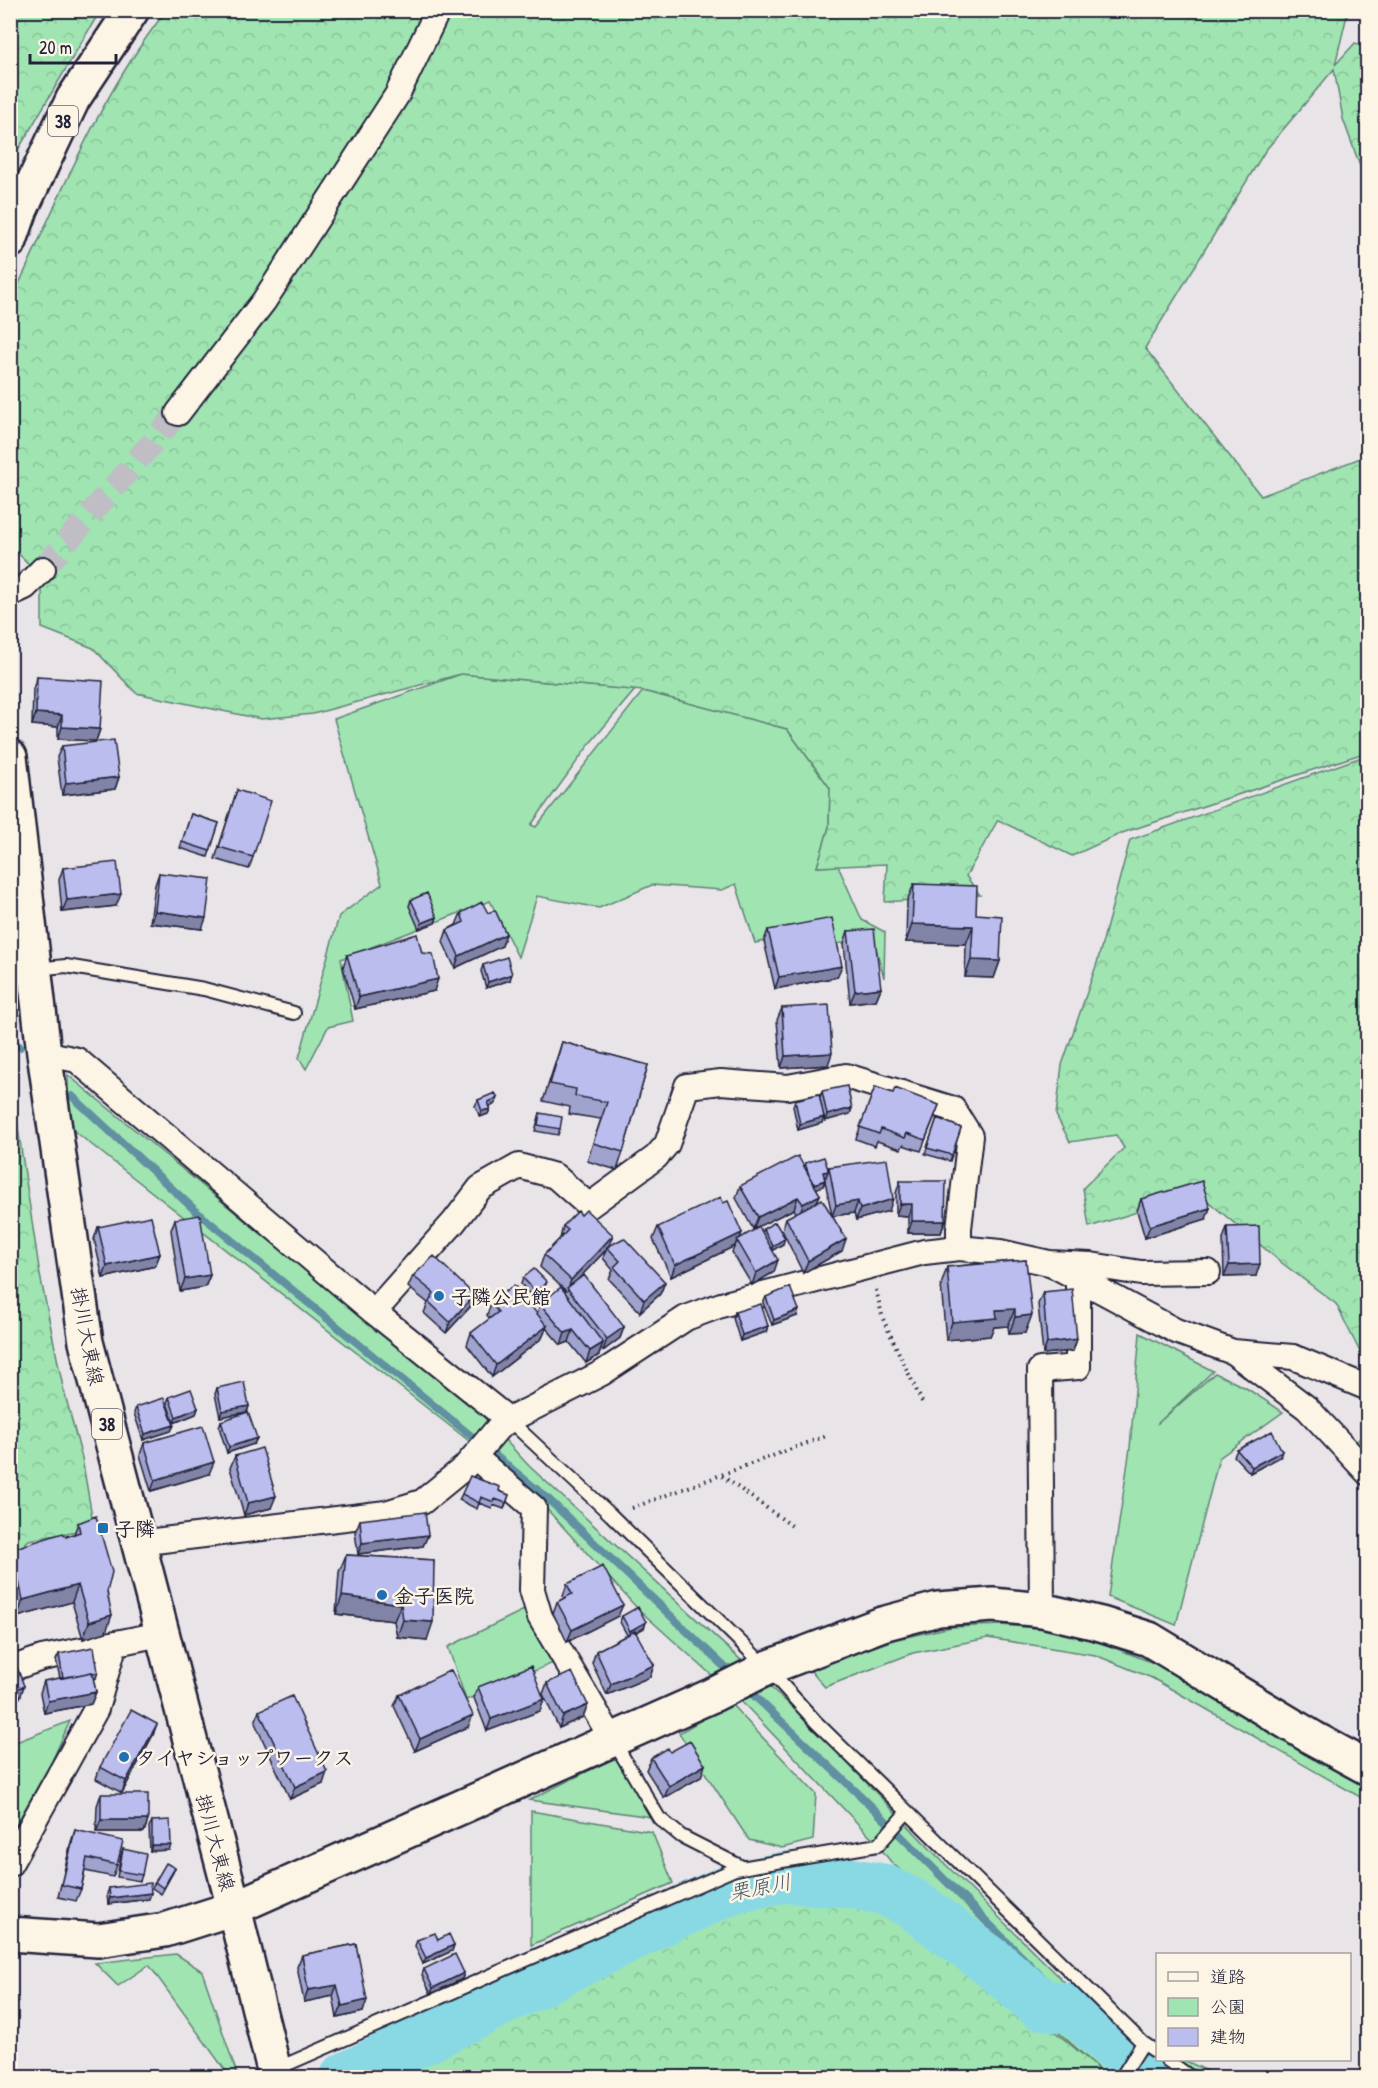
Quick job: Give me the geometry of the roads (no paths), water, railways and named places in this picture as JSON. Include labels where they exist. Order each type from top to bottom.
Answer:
[{"type":"main road","name":"38","points":[[10,241],[21,209],[73,99],[132,10]]},
{"type":"main road","name":"掛川大東線","points":[[10,757],[44,1053],[86,1342],[234,1908],[270,2075]]},
{"type":"main road","points":[[10,1934],[98,1940],[165,1930],[234,1908],[713,1695],[764,1670],[882,1624],[938,1609],[993,1605],[1042,1610],[1101,1624],[1149,1640],[1313,1738],[1368,1768]]},
{"type":"street","points":[[178,413],[264,301],[397,95],[438,10]]},
{"type":"street","points":[[10,594],[25,587],[42,569]]},
{"type":"street","points":[[44,1053],[77,1060],[503,1424]]},
{"type":"street","points":[[374,1312],[454,1222],[480,1188],[519,1166],[555,1176],[589,1206],[656,1157],[667,1144],[687,1086],[721,1082],[788,1087],[846,1076],[953,1110],[970,1136],[959,1228],[959,1248]]},
{"type":"street","points":[[138,1543],[386,1513],[422,1502],[477,1454],[503,1424],[602,1373],[686,1318],[721,1305],[924,1251],[959,1248],[1000,1252],[1049,1263],[1091,1265],[1141,1273],[1208,1272]]},
{"type":"street","points":[[1049,1263],[1176,1331],[1233,1352],[1293,1357],[1368,1389]]},
{"type":"street","points":[[1042,1610],[1040,1370],[1078,1367],[1078,1278]]},
{"type":"street","points":[[1233,1352],[1307,1408],[1368,1473]]},
{"type":"street","points":[[477,1454],[534,1508],[532,1590],[540,1617],[612,1739]]},
{"type":"street","points":[[10,1669],[42,1658],[161,1634]]},
{"type":"street","points":[[10,1864],[96,1709],[115,1643]]},
{"type":"lane","points":[[34,969],[66,966],[204,989],[294,1013]]},
{"type":"lane","points":[[503,1424],[611,1515],[1141,2046],[1156,2052]]},
{"type":"lane","points":[[612,1739],[659,1818],[681,1836],[742,1867]]},
{"type":"lane","points":[[270,2075],[742,1867],[878,1845],[907,1812]]},
{"type":"lane","points":[[1121,2078],[1141,2046]]},
{"type":"lane","points":[[1168,2061],[1192,2078]]},
{"type":"waterway","points":[[10,1038],[20,1047]]},
{"type":"waterway","points":[[72,1096],[197,1212],[546,1497],[735,1677]]},
{"type":"waterway","points":[[746,1688],[866,1801],[1074,2009]]},
{"type":"waterway","name":"栗原川","points":[[345,2078],[669,1917],[735,1887],[786,1877],[844,1882],[883,1889],[913,1904],[996,1966],[1040,2004],[1074,2009],[1152,2078]]},
{"type":"tunnel","points":[[43,569],[178,413]]},
{"type":"place","name":"子隣公民館","points":[[439,1296]]},
{"type":"place","name":"子隣","points":[[103,1528]]},
{"type":"place","name":"金子医院","points":[[382,1595]]},
{"type":"place","name":"タイヤショップワークス","points":[[124,1757]]}]
